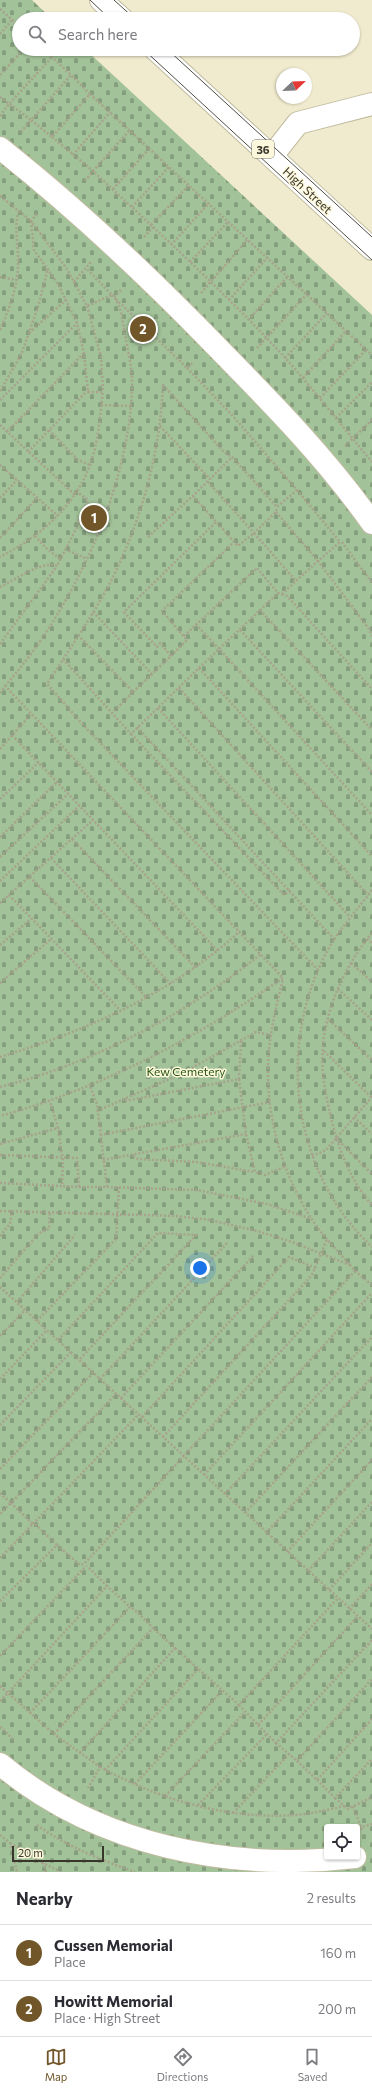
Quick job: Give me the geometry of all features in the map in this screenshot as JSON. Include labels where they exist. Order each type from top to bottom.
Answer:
[{"type":"main road","points":[[102,0],[115,12]]},
{"type":"main road","name":"High Street","points":[[163,56],[372,249]]},
{"type":"main road","points":[[272,156],[298,123],[372,104]]},
{"type":"main road","points":[[2,150],[109,240],[238,368],[324,462],[372,524]]},
{"type":"main road","points":[[0,1764],[60,1806],[115,1836],[161,1853],[196,1861],[242,1867],[265,1868],[312,1865],[340,1860]]},
{"type":"main road","points":[[360,1856],[372,1852]]},
{"type":"path","points":[[0,9],[12,20],[0,34]]},
{"type":"path","points":[[0,74],[17,56]]},
{"type":"path","points":[[0,116],[52,57],[129,131],[268,257],[372,355]]},
{"type":"path","points":[[2,150],[71,75]]},
{"type":"path","points":[[52,137],[90,94]]},
{"type":"path","points":[[0,97],[31,120],[93,171],[229,300],[285,358],[371,460]]},
{"type":"path","points":[[73,154],[110,112]]},
{"type":"path","points":[[66,203],[129,131]]},
{"type":"path","points":[[112,189],[149,149]]},
{"type":"path","points":[[132,207],[169,167]]},
{"type":"path","points":[[151,225],[189,185]]},
{"type":"path","points":[[0,196],[31,221],[67,269],[87,306],[102,357],[103,392],[102,405],[90,465],[83,482],[58,516],[35,536],[0,557]]},
{"type":"path","points":[[171,245],[209,203]]},
{"type":"path","points":[[0,330],[16,280],[18,266],[16,221],[19,212]]},
{"type":"path","points":[[31,221],[34,250],[48,268],[67,299],[77,323],[84,353],[88,392]]},
{"type":"path","points":[[190,262],[228,222]]},
{"type":"path","points":[[210,282],[248,239]]},
{"type":"path","points":[[229,300],[268,257]]},
{"type":"path","points":[[0,391],[21,355],[38,307],[48,268]]},
{"type":"path","points":[[86,268],[188,368],[232,415],[340,542],[282,594]]},
{"type":"path","points":[[248,320],[288,276]]},
{"type":"path","points":[[0,277],[16,280]]},
{"type":"path","points":[[238,368],[307,294]]},
{"type":"path","points":[[87,306],[112,295]]},
{"type":"path","points":[[0,693],[52,623],[87,559],[108,510],[122,462],[131,406],[132,387],[130,357],[116,298]]},
{"type":"path","points":[[28,334],[67,299]]},
{"type":"path","points":[[285,358],[327,313]]},
{"type":"path","points":[[0,400],[77,323]]},
{"type":"path","points":[[302,378],[346,331]]},
{"type":"path","points":[[188,368],[213,343]]},
{"type":"path","points":[[320,398],[366,350]]},
{"type":"path","points":[[7,432],[84,353]]},
{"type":"path","points":[[336,418],[372,382]]},
{"type":"path","points":[[277,507],[232,457],[224,452],[163,385],[160,426],[147,490],[135,524],[114,575],[93,612],[46,684],[86,728],[318,970]]},
{"type":"path","points":[[28,452],[84,394],[88,392],[103,392]]},
{"type":"path","points":[[102,405],[131,406]]},
{"type":"path","points":[[324,462],[354,439],[372,420]]},
{"type":"path","points":[[0,425],[28,452],[76,493],[88,500],[77,527],[57,566],[0,644]]},
{"type":"path","points":[[160,426],[210,479]]},
{"type":"path","points":[[49,430],[78,460],[90,465]]},
{"type":"path","points":[[148,537],[208,482],[232,457]]},
{"type":"path","points":[[0,465],[58,516]]},
{"type":"path","points":[[0,498],[17,480]]},
{"type":"path","points":[[208,482],[296,581]]},
{"type":"path","points":[[193,496],[238,546],[254,533],[276,512],[277,507],[297,490]]},
{"type":"path","points":[[0,538],[37,498]]},
{"type":"path","points":[[276,512],[318,561],[369,629],[372,636]]},
{"type":"path","points":[[171,656],[160,643],[157,647],[124,612],[216,522]]},
{"type":"path","points":[[35,536],[45,547],[60,558]]},
{"type":"path","points":[[113,712],[187,640],[162,611],[234,542]]},
{"type":"path","points":[[342,542],[372,583]]},
{"type":"path","points":[[65,549],[87,559]]},
{"type":"path","points":[[0,587],[42,565],[51,564],[57,566]]},
{"type":"path","points":[[184,636],[257,568],[278,592],[287,596],[372,689]]},
{"type":"path","points":[[131,734],[278,592]]},
{"type":"path","points":[[260,610],[372,730]]},
{"type":"path","points":[[93,612],[152,674]]},
{"type":"path","points":[[196,624],[372,815]]},
{"type":"path","points":[[240,630],[372,772]]},
{"type":"path","points":[[78,635],[133,692]]},
{"type":"path","points":[[63,659],[113,712],[131,734],[284,895],[290,890]]},
{"type":"path","points":[[200,668],[372,856]]},
{"type":"path","points":[[5,686],[240,931],[283,978]]},
{"type":"path","points":[[179,688],[368,895]]},
{"type":"path","points":[[158,708],[350,917]]},
{"type":"path","points":[[0,749],[32,714]]},
{"type":"path","points":[[137,727],[334,939]]},
{"type":"path","points":[[12,735],[218,951]]},
{"type":"path","points":[[0,799],[39,762]]},
{"type":"path","points":[[0,837],[57,782]]},
{"type":"path","points":[[0,857],[68,794]]},
{"type":"path","points":[[0,881],[79,806]]},
{"type":"path","points":[[0,904],[93,820]]},
{"type":"path","points":[[72,839],[196,968]]},
{"type":"path","points":[[51,858],[171,984]]},
{"type":"path","points":[[30,877],[146,997]]},
{"type":"path","points":[[372,890],[334,939],[318,970],[306,1008],[296,1069],[303,1123],[312,1156],[322,1179],[339,1208],[357,1233],[372,1247]]},
{"type":"path","points":[[9,895],[120,1010]]},
{"type":"path","points":[[0,945],[31,919]]},
{"type":"path","points":[[0,1057],[62,1036],[120,1010],[171,984],[196,968],[240,931]]},
{"type":"path","points":[[372,933],[351,963],[338,989],[329,1020],[324,1050],[323,1073],[336,1138],[341,1155],[354,1180],[372,1205]]},
{"type":"path","points":[[0,983],[51,939]]},
{"type":"path","points":[[367,939],[372,943]]},
{"type":"path","points":[[0,1087],[47,1072],[121,1042],[172,1015],[208,993],[261,954]]},
{"type":"path","points":[[351,963],[372,982]]},
{"type":"path","points":[[283,978],[271,1035],[268,1078],[270,1102],[277,1137],[295,1188],[312,1219],[355,1271],[372,1285]]},
{"type":"path","points":[[0,1116],[50,1101],[90,1086],[170,1047],[216,1023],[283,978]]},
{"type":"path","points":[[338,989],[372,1020]]},
{"type":"path","points":[[329,1020],[372,1060]]},
{"type":"path","points":[[98,1111],[183,1073],[256,1032],[271,1035]]},
{"type":"path","points":[[241,1041],[239,1079],[246,1134],[255,1172]]},
{"type":"path","points":[[312,1156],[326,1150],[372,1097],[324,1050]]},
{"type":"path","points":[[121,1101],[239,1079]]},
{"type":"path","points":[[90,1086],[98,1111],[107,1187]]},
{"type":"path","points":[[50,1101],[58,1128],[62,1158],[62,1186]]},
{"type":"path","points":[[100,1135],[270,1102]]},
{"type":"path","points":[[354,1117],[372,1134]]},
{"type":"path","points":[[0,1144],[58,1128]]},
{"type":"path","points":[[103,1160],[132,1156],[246,1134]]},
{"type":"path","points":[[336,1138],[372,1174]]},
{"type":"path","points":[[0,1155],[76,1158],[79,1187]]},
{"type":"path","points":[[132,1156],[138,1159],[196,1162],[265,1175],[286,1166]]},
{"type":"path","points":[[0,1183],[197,1190],[267,1204],[312,1219]]},
{"type":"path","points":[[37,1321],[116,1239],[119,1187]]},
{"type":"path","points":[[0,1211],[176,1216],[210,1220],[257,1231],[321,1253],[350,1265]]},
{"type":"path","points":[[0,1236],[10,1224],[12,1211]]},
{"type":"path","points":[[0,1278],[39,1233],[49,1229],[50,1213]]},
{"type":"path","points":[[58,1340],[158,1233],[196,1235],[79,1360]]},
{"type":"path","points":[[17,1302],[75,1235]]},
{"type":"path","points":[[163,1437],[312,1275],[327,1239]]},
{"type":"path","points":[[100,1379],[228,1242]]},
{"type":"path","points":[[121,1398],[254,1255]]},
{"type":"path","points":[[142,1417],[289,1257],[316,1268]]},
{"type":"path","points":[[0,1656],[86,1565],[184,1456],[355,1271]]},
{"type":"path","points":[[1,1289],[17,1302],[371,1628]]},
{"type":"path","points":[[204,1475],[372,1293]]},
{"type":"path","points":[[0,1336],[25,1310]]},
{"type":"path","points":[[0,1379],[47,1330]]},
{"type":"path","points":[[225,1494],[372,1337]]},
{"type":"path","points":[[0,1425],[71,1352]]},
{"type":"path","points":[[0,1470],[93,1373]]},
{"type":"path","points":[[245,1513],[372,1377]]},
{"type":"path","points":[[0,1514],[116,1394]]},
{"type":"path","points":[[0,1558],[138,1414]]},
{"type":"path","points":[[266,1532],[372,1419]]},
{"type":"path","points":[[287,1552],[372,1460]]},
{"type":"path","points":[[0,1493],[80,1565],[86,1565],[107,1586],[239,1705],[276,1743],[344,1806]]},
{"type":"path","points":[[308,1571],[372,1502]]},
{"type":"path","points":[[329,1590],[372,1543]]},
{"type":"path","points":[[0,1601],[57,1545]]},
{"type":"path","points":[[349,1609],[372,1584]]},
{"type":"path","points":[[0,1701],[107,1586]]},
{"type":"path","points":[[239,1705],[338,1598]]},
{"type":"path","points":[[30,1713],[130,1607]]},
{"type":"path","points":[[258,1724],[358,1616]]},
{"type":"path","points":[[54,1734],[153,1628]]},
{"type":"path","points":[[276,1743],[372,1640]]},
{"type":"path","points":[[80,1753],[176,1648]]},
{"type":"path","points":[[105,1770],[198,1669]]},
{"type":"path","points":[[297,1761],[372,1678]]},
{"type":"path","points":[[0,1686],[54,1734],[100,1767],[134,1784],[165,1796],[198,1806],[233,1813],[269,1815],[306,1814],[344,1806],[348,1808],[372,1797]]},
{"type":"path","points":[[134,1784],[222,1690]]},
{"type":"path","points":[[165,1796],[245,1712]]},
{"type":"path","points":[[316,1780],[372,1719]]},
{"type":"path","points":[[0,1727],[18,1742]]},
{"type":"path","points":[[198,1806],[267,1734]]},
{"type":"path","points":[[233,1813],[289,1754]]},
{"type":"path","points":[[335,1798],[372,1759]]},
{"type":"path","points":[[90,1793],[86,1791],[100,1767]]},
{"type":"path","points":[[360,1828],[372,1824]]},
{"type":"path","points":[[0,1835],[10,1843],[62,1872]]},
{"type":"path","points":[[10,1843],[17,1872]]},
{"type":"path","points":[[43,1862],[46,1872]]},
{"type":"green space","name":"Kew Cemetery","points":[[0,0],[32,0],[45,12],[12,12],[12,56],[93,56],[372,315],[372,1872],[0,1872]]},
{"type":"tram line","points":[[90,0],[103,12]]},
{"type":"tram line","points":[[114,0],[127,12]]},
{"type":"tram line","points":[[151,56],[372,260]]},
{"type":"tram line","points":[[175,56],[372,237]]},
{"type":"place","name":"Howitt Memorial","points":[[143,329]]},
{"type":"place","name":"Cussen Memorial","points":[[94,518]]}]
